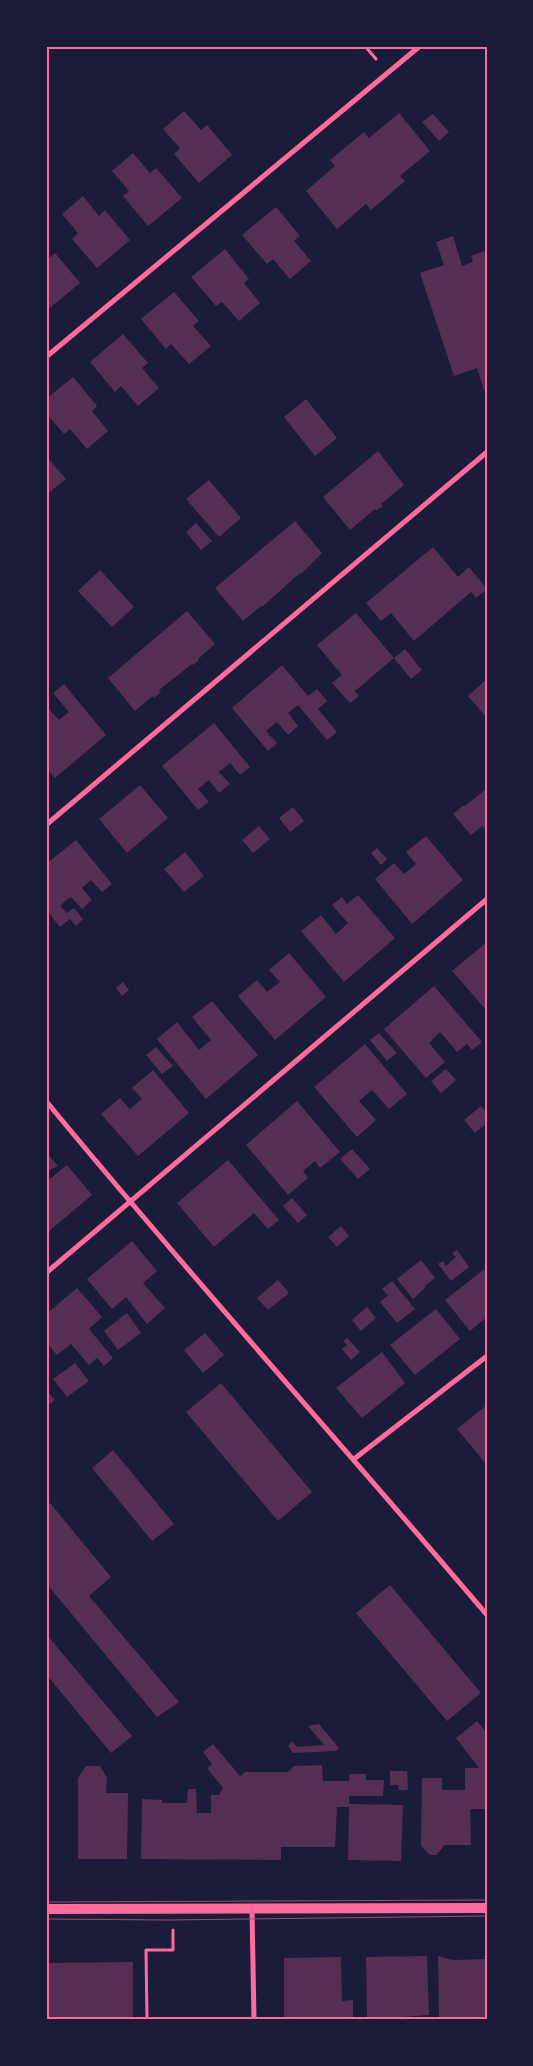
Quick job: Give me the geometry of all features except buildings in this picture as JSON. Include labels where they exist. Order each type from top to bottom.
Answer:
[{"type":"main road","points":[[46,1909],[487,1908]]},
{"type":"street","points":[[46,357],[420,46]]},
{"type":"street","points":[[46,825],[487,452]]},
{"type":"street","points":[[46,1273],[487,899]]},
{"type":"street","points":[[46,1101],[130,1202],[487,1615]]},
{"type":"street","points":[[354,1459],[487,1356]]},
{"type":"street","points":[[252,1909],[254,2020]]},
{"type":"path","points":[[147,2020],[146,1950],[173,1950],[173,1909]]},
{"type":"tram line","points":[[46,1902],[487,1900]]},
{"type":"tram line","points":[[46,1919],[168,1920],[487,1916]]}]
